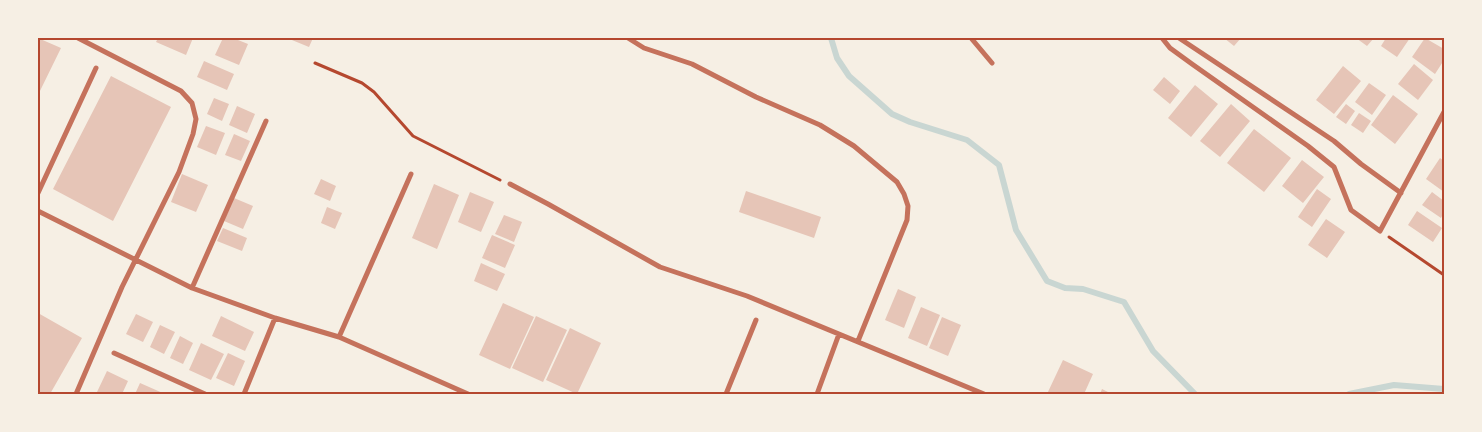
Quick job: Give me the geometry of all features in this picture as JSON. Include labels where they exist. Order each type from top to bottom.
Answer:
[{"type":"street","points":[[76,394],[122,288],[179,172],[193,134],[196,119],[192,103],[181,90],[81,38]]},
{"type":"street","points":[[628,38],[644,48],[692,64],[820,126],[854,146],[897,182],[908,206],[907,220],[858,341]]},
{"type":"street","points":[[971,38],[992,63]]},
{"type":"street","points":[[1162,38],[1170,48],[1308,146],[1334,167],[1351,210],[1380,231],[1444,112]]},
{"type":"street","points":[[1179,38],[1334,141],[1361,164],[1401,193]]},
{"type":"street","points":[[38,193],[96,68]]},
{"type":"street","points":[[192,288],[266,121]]},
{"type":"street","points":[[339,337],[411,174]]},
{"type":"street","points":[[510,184],[660,268],[747,296],[984,394]]},
{"type":"street","points":[[38,211],[192,288],[275,318],[339,337],[468,394]]},
{"type":"street","points":[[244,394],[275,318]]},
{"type":"street","points":[[726,394],[756,320]]},
{"type":"street","points":[[817,394],[839,334]]},
{"type":"street","points":[[114,353],[205,394]]},
{"type":"path","points":[[315,63],[362,83],[374,92],[413,136],[510,184]]},
{"type":"path","points":[[1380,231],[1444,275]]},
{"type":"building","points":[[38,38],[61,48],[38,95]]},
{"type":"building","points":[[158,38],[193,38],[186,55],[156,42]]},
{"type":"building","points":[[223,38],[233,38],[248,44],[239,65],[215,55]]},
{"type":"building","points":[[287,38],[313,38],[309,47]]},
{"type":"building","points":[[1224,38],[1241,38],[1234,46]]},
{"type":"building","points":[[1356,38],[1374,38],[1367,46]]},
{"type":"building","points":[[1386,38],[1410,38],[1397,57],[1381,46]]},
{"type":"building","points":[[1425,38],[1444,49],[1444,60],[1435,74],[1412,57]]},
{"type":"building","points":[[204,61],[234,74],[227,90],[197,77]]},
{"type":"building","points":[[1414,64],[1433,80],[1418,100],[1398,84]]},
{"type":"building","points":[[1343,66],[1361,81],[1334,114],[1316,100]]},
{"type":"building","points":[[111,76],[171,107],[113,221],[53,189]]},
{"type":"building","points":[[1164,77],[1180,91],[1170,104],[1153,90]]},
{"type":"building","points":[[1369,83],[1386,95],[1372,115],[1355,102]]},
{"type":"building","points":[[1195,85],[1218,104],[1191,137],[1168,118]]},
{"type":"building","points":[[1393,95],[1418,114],[1395,144],[1371,125]]},
{"type":"building","points":[[214,98],[229,104],[222,121],[207,114]]},
{"type":"building","points":[[1231,104],[1250,121],[1220,157],[1200,141]]},
{"type":"building","points":[[1346,104],[1355,111],[1346,124],[1336,117]]},
{"type":"building","points":[[237,106],[255,114],[247,133],[229,125]]},
{"type":"building","points":[[1359,113],[1371,121],[1363,133],[1351,125]]},
{"type":"building","points":[[206,126],[225,133],[216,155],[197,147]]},
{"type":"building","points":[[1254,129],[1291,158],[1264,192],[1227,163]]},
{"type":"building","points":[[234,134],[250,141],[241,161],[225,155]]},
{"type":"building","points":[[1440,158],[1444,161],[1444,192],[1426,179]]},
{"type":"building","points":[[1302,160],[1324,177],[1303,203],[1282,186]]},
{"type":"building","points":[[182,174],[208,185],[196,212],[171,202]]},
{"type":"building","points":[[321,179],[336,186],[330,201],[314,194]]},
{"type":"building","points":[[434,184],[459,195],[437,249],[412,238]]},
{"type":"building","points":[[1317,189],[1331,199],[1312,227],[1298,217]]},
{"type":"building","points":[[746,191],[821,217],[814,238],[739,212]]},
{"type":"building","points":[[470,192],[494,202],[481,232],[458,222]]},
{"type":"building","points":[[1432,192],[1444,201],[1444,212],[1441,218],[1422,205]]},
{"type":"building","points":[[234,198],[253,206],[243,229],[224,221]]},
{"type":"building","points":[[327,207],[342,213],[335,229],[321,223]]},
{"type":"building","points":[[1417,211],[1442,228],[1433,242],[1408,225]]},
{"type":"building","points":[[504,215],[522,222],[514,242],[495,234]]},
{"type":"building","points":[[1326,219],[1345,232],[1327,258],[1308,245]]},
{"type":"building","points":[[223,228],[247,238],[242,251],[217,241]]},
{"type":"building","points":[[492,235],[515,245],[505,268],[482,258]]},
{"type":"building","points":[[481,263],[505,274],[497,291],[474,281]]},
{"type":"building","points":[[898,289],[916,297],[904,328],[885,320]]},
{"type":"building","points":[[503,303],[534,317],[510,369],[479,355]]},
{"type":"building","points":[[921,307],[940,315],[927,346],[908,338]]},
{"type":"building","points":[[38,313],[82,338],[50,394],[38,394]]},
{"type":"building","points":[[136,314],[153,322],[143,342],[126,334]]},
{"type":"building","points":[[221,316],[254,332],[245,351],[212,336]]},
{"type":"building","points":[[536,316],[567,330],[543,382],[512,368]]},
{"type":"building","points":[[942,317],[961,325],[948,356],[929,348]]},
{"type":"building","points":[[160,325],[175,332],[164,354],[150,347]]},
{"type":"building","points":[[570,328],[601,343],[577,394],[546,380]]},
{"type":"building","points":[[180,336],[193,343],[183,364],[170,358]]},
{"type":"building","points":[[201,343],[224,354],[211,380],[189,370]]},
{"type":"building","points":[[228,353],[245,361],[234,386],[216,378]]},
{"type":"building","points":[[1063,360],[1093,374],[1084,394],[1047,394]]},
{"type":"building","points":[[107,371],[128,381],[122,394],[101,394],[97,392]]},
{"type":"building","points":[[140,383],[165,394],[135,394]]},
{"type":"building","points":[[1102,389],[1112,394],[1100,394]]},
{"type":"waterway","points":[[831,38],[837,58],[849,76],[892,114],[910,122],[967,140],[999,165],[1016,230],[1047,281],[1065,288],[1083,289],[1124,302],[1153,351],[1195,394]]},
{"type":"waterway","points":[[1349,394],[1394,385],[1444,389]]}]
